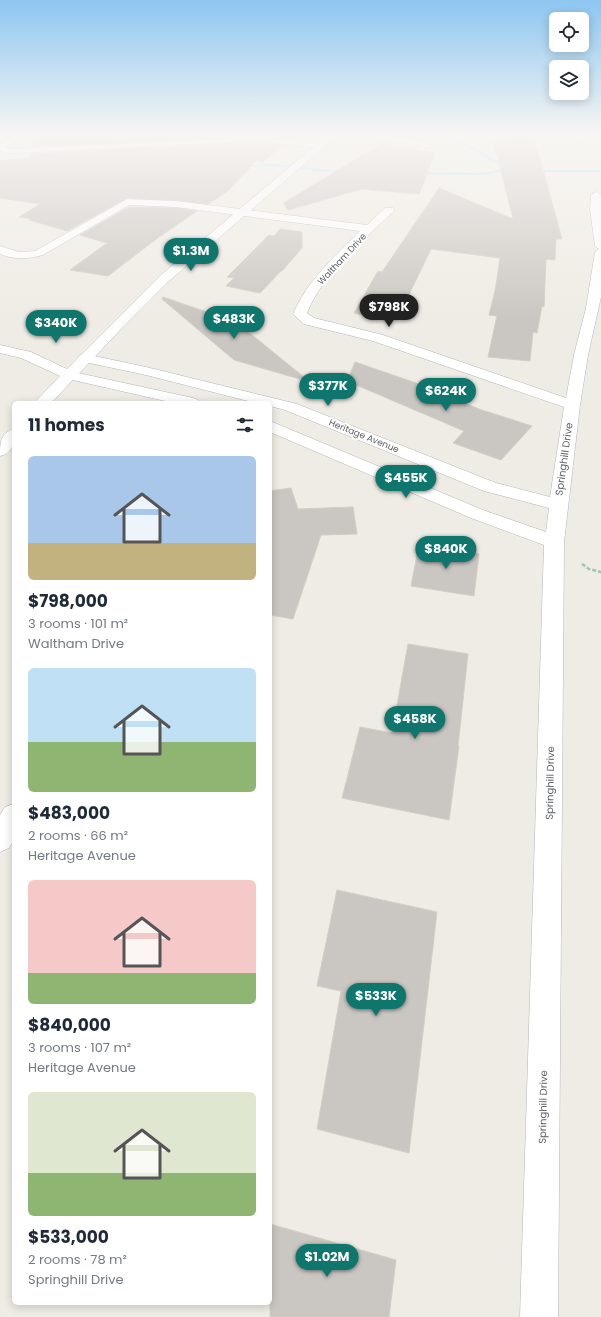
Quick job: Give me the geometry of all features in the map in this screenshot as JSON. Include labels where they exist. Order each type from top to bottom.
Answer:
[{"type":"street","points":[[44,401],[69,375],[72,358],[263,195]]},
{"type":"street","points":[[596,195],[595,209],[601,246]]},
{"type":"street","points":[[0,250],[20,255],[31,256],[40,254],[127,202],[176,204],[370,229]]},
{"type":"street","name":"Waltham Drive","points":[[389,210],[324,276],[302,308],[300,314],[309,320],[378,338],[572,405]]},
{"type":"street","name":"Springhill Drive","points":[[539,1317],[554,542],[580,355],[593,308],[601,252]]},
{"type":"street","name":"Heritage Avenue","points":[[0,349],[26,355],[72,358],[146,371],[267,401]]},
{"type":"street","name":"Heritage Avenue","points":[[26,355],[69,375],[185,401]]},
{"type":"street","name":"Heritage Avenue","points":[[272,402],[291,407],[490,487],[558,505]]},
{"type":"street","points":[[272,427],[477,514],[554,542]]},
{"type":"street","points":[[0,451],[12,436]]},
{"type":"street","points":[[0,840],[12,819]]},
{"type":"building","points":[[0,195],[221,195],[208,204],[176,200],[127,198],[67,231],[29,220],[31,219],[19,217],[40,204],[0,198]]},
{"type":"building","points":[[296,195],[339,195],[288,210],[284,203]]},
{"type":"building","points":[[434,195],[457,195],[513,219],[507,195],[550,195],[562,239],[556,239],[555,260],[546,259],[544,307],[542,306],[537,333],[533,332],[530,361],[488,357],[497,316],[489,315],[495,291],[500,258],[431,249],[406,301],[387,321],[354,313],[378,271],[382,272]]},
{"type":"building","points":[[129,207],[176,208],[197,211],[159,237],[108,276],[70,270],[107,243],[80,235]]},
{"type":"building","points":[[280,229],[302,232],[302,248],[282,271],[260,293],[226,286],[234,278],[227,277],[269,235],[274,236]]},
{"type":"building","points":[[163,297],[236,322],[310,382],[234,360],[162,299]]},
{"type":"building","points":[[355,362],[416,383],[479,409],[532,426],[501,460],[453,443],[464,431],[347,381]]},
{"type":"building","points":[[291,488],[298,509],[353,507],[357,534],[321,535],[293,619],[272,615],[272,491]]},
{"type":"building","points":[[419,545],[479,554],[474,596],[411,586]]},
{"type":"building","points":[[408,644],[468,654],[459,746],[449,820],[342,798],[360,727],[392,733]]},
{"type":"building","points":[[337,890],[437,912],[409,1153],[317,1129],[341,991],[317,986]]},
{"type":"building","points":[[272,1225],[396,1260],[389,1317],[270,1317],[270,1305],[272,1305]]}]
